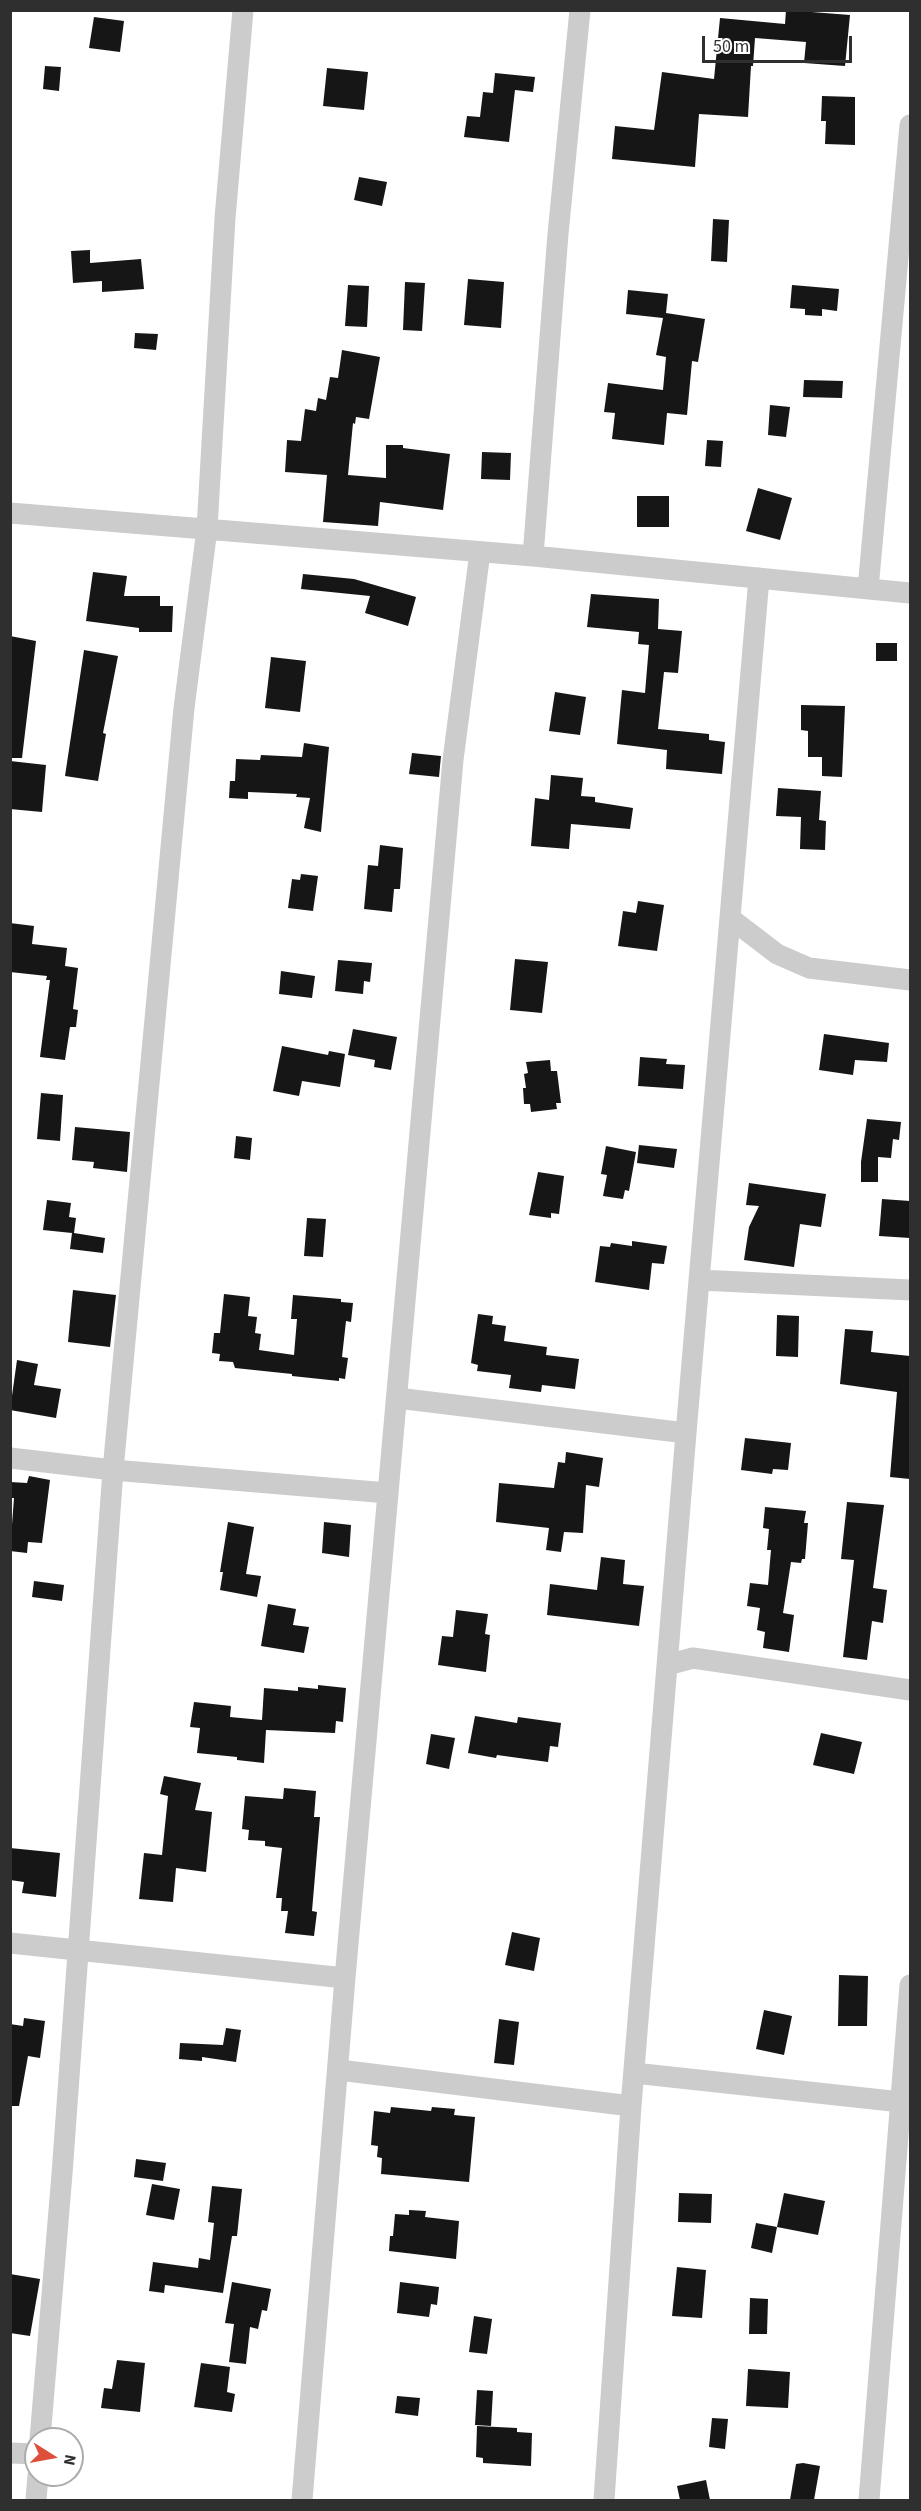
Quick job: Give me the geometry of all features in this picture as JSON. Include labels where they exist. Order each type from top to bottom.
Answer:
[{"type":"street","points":[[41,2427],[113,1470],[184,708],[207,529],[225,218],[243,10]]},
{"type":"street","points":[[533,556],[558,234],[580,10]]},
{"type":"street","points":[[868,589],[910,125]]},
{"type":"street","points":[[10,513],[533,556],[910,593]]},
{"type":"street","points":[[302,2500],[345,1978],[453,760],[480,552]]},
{"type":"street","points":[[604,2500],[631,2106],[759,578]]},
{"type":"street","points":[[730,918],[777,954],[809,968],[910,980]]},
{"type":"street","points":[[699,1280],[910,1290]]},
{"type":"street","points":[[397,1398],[686,1433]]},
{"type":"street","points":[[10,1458],[113,1470],[388,1493]]},
{"type":"street","points":[[667,1665],[693,1658],[910,1690]]},
{"type":"street","points":[[10,1943],[345,1978]]},
{"type":"street","points":[[869,2500],[905,2103],[910,1985]]},
{"type":"street","points":[[339,2070],[631,2106]]},
{"type":"street","points":[[634,2073],[905,2103]]},
{"type":"building","points":[[786,10],[850,15],[845,66],[804,63],[806,42],[755,38],[748,117],[699,114],[695,167],[612,159],[615,126],[654,130],[662,72],[714,79],[720,18],[785,24]]},
{"type":"building","points":[[94,17],[124,21],[120,52],[89,48]]},
{"type":"building","points":[[45,66],[61,67],[59,91],[43,89]]},
{"type":"building","points":[[327,68],[368,72],[364,110],[323,106]]},
{"type":"building","points":[[495,73],[535,77],[533,92],[515,90],[509,142],[464,137],[467,116],[480,117],[483,92],[493,93]]},
{"type":"building","points":[[822,96],[855,97],[855,145],[825,144],[826,121],[821,121]]},
{"type":"building","points":[[359,177],[387,182],[382,206],[354,200]]},
{"type":"building","points":[[713,219],[729,220],[727,262],[711,261]]},
{"type":"building","points":[[90,250],[90,263],[141,259],[144,289],[102,292],[102,281],[73,283],[71,251]]},
{"type":"building","points":[[468,279],[504,282],[501,328],[464,325]]},
{"type":"building","points":[[405,282],[425,283],[422,331],[403,330]]},
{"type":"building","points":[[348,285],[369,286],[367,327],[345,326]]},
{"type":"building","points":[[792,285],[839,289],[837,311],[822,309],[822,316],[805,315],[805,309],[790,308]]},
{"type":"building","points":[[628,290],[668,294],[666,313],[705,319],[698,362],[692,361],[687,415],[667,413],[664,445],[612,439],[615,413],[604,412],[608,383],[663,390],[666,357],[656,355],[663,318],[626,314]]},
{"type":"building","points":[[135,333],[158,334],[156,350],[134,348]]},
{"type":"building","points":[[342,350],[380,357],[369,419],[356,417],[355,424],[353,423],[348,475],[386,478],[386,445],[403,445],[403,448],[450,454],[443,510],[380,502],[378,526],[323,522],[327,475],[285,472],[287,440],[301,441],[305,409],[316,411],[318,398],[326,400],[330,377],[338,378]]},
{"type":"building","points":[[804,380],[843,381],[842,398],[803,397]]},
{"type":"building","points":[[770,405],[790,407],[786,437],[768,435]]},
{"type":"building","points":[[707,440],[723,441],[721,467],[705,466]]},
{"type":"building","points":[[482,452],[511,453],[510,480],[481,479]]},
{"type":"building","points":[[758,488],[792,498],[780,540],[746,531]]},
{"type":"building","points":[[637,496],[669,496],[669,527],[637,527]]},
{"type":"building","points":[[93,572],[127,576],[124,596],[160,596],[160,606],[173,606],[172,632],[139,632],[139,628],[86,621]]},
{"type":"building","points":[[303,574],[354,579],[416,597],[408,626],[365,613],[370,596],[301,589]]},
{"type":"building","points":[[591,594],[659,599],[658,629],[682,631],[678,673],[664,672],[658,729],[709,734],[709,740],[725,742],[722,774],[666,769],[667,750],[617,744],[622,690],[645,693],[649,645],[638,644],[639,632],[587,627]]},
{"type":"building","points":[[10,636],[36,641],[22,758],[10,758]]},
{"type":"building","points":[[876,643],[897,643],[897,661],[876,661]]},
{"type":"building","points":[[84,650],[118,656],[103,733],[106,734],[98,781],[65,776]]},
{"type":"building","points":[[271,657],[306,661],[300,712],[265,708]]},
{"type":"building","points":[[555,692],[586,697],[580,735],[549,731]]},
{"type":"building","points":[[801,705],[845,706],[842,777],[822,776],[822,757],[808,757],[808,731],[801,730]]},
{"type":"building","points":[[304,743],[329,747],[321,832],[304,828],[310,798],[296,797],[297,794],[248,792],[248,799],[229,798],[230,781],[235,781],[236,759],[260,760],[261,755],[302,757]]},
{"type":"building","points":[[412,753],[441,756],[439,777],[409,774]]},
{"type":"building","points":[[10,761],[46,765],[42,812],[10,809]]},
{"type":"building","points":[[551,775],[583,778],[581,796],[595,797],[595,802],[633,808],[630,829],[571,824],[569,849],[531,846],[535,798],[549,800]]},
{"type":"building","points":[[778,788],[821,791],[819,820],[826,821],[825,850],[800,849],[801,817],[776,816]]},
{"type":"building","points":[[380,845],[403,848],[400,889],[394,889],[392,912],[364,909],[368,865],[378,866]]},
{"type":"building","points":[[301,874],[318,876],[313,911],[288,908],[292,879],[300,880]]},
{"type":"building","points":[[638,901],[664,905],[657,951],[618,946],[623,911],[636,913]]},
{"type":"building","points":[[10,923],[34,926],[32,944],[67,948],[65,966],[78,968],[73,1009],[78,1010],[76,1027],[70,1027],[65,1060],[40,1057],[50,980],[46,980],[47,976],[10,972]]},
{"type":"building","points":[[515,959],[548,962],[542,1013],[510,1010]]},
{"type":"building","points":[[338,960],[372,963],[370,982],[364,981],[363,994],[335,991]]},
{"type":"building","points":[[281,971],[315,976],[312,998],[279,994]]},
{"type":"building","points":[[353,1029],[397,1037],[391,1070],[374,1067],[375,1060],[348,1055]]},
{"type":"building","points":[[824,1034],[889,1043],[887,1062],[855,1060],[853,1075],[819,1070]]},
{"type":"building","points":[[282,1046],[328,1055],[329,1051],[345,1054],[340,1087],[302,1081],[299,1096],[273,1091]]},
{"type":"building","points":[[640,1057],[667,1059],[666,1064],[685,1065],[683,1089],[638,1086]]},
{"type":"building","points":[[550,1060],[551,1071],[557,1071],[561,1103],[556,1103],[557,1109],[531,1112],[530,1104],[524,1104],[523,1088],[526,1088],[524,1074],[528,1073],[526,1062]]},
{"type":"building","points":[[41,1093],[63,1095],[60,1141],[37,1139]]},
{"type":"building","points":[[867,1119],[901,1122],[899,1140],[893,1139],[891,1158],[878,1157],[878,1182],[861,1182],[861,1162]]},
{"type":"building","points":[[75,1127],[130,1132],[127,1172],[93,1168],[94,1162],[72,1160]]},
{"type":"building","points":[[236,1136],[252,1138],[250,1160],[234,1158]]},
{"type":"building","points":[[639,1145],[677,1149],[674,1168],[637,1163]]},
{"type":"building","points":[[606,1146],[636,1152],[629,1191],[625,1190],[623,1199],[603,1196],[607,1175],[601,1174]]},
{"type":"building","points":[[538,1172],[564,1176],[559,1214],[551,1213],[551,1218],[529,1215]]},
{"type":"building","points":[[749,1183],[826,1194],[821,1227],[800,1224],[794,1267],[744,1260],[749,1227],[759,1206],[746,1205]]},
{"type":"building","points":[[882,1199],[910,1201],[910,1238],[879,1236]]},
{"type":"building","points":[[47,1200],[71,1203],[69,1217],[76,1218],[74,1233],[105,1238],[103,1253],[70,1249],[72,1233],[43,1230]]},
{"type":"building","points":[[307,1218],[326,1219],[323,1257],[304,1256]]},
{"type":"building","points":[[632,1241],[667,1246],[664,1264],[652,1263],[649,1290],[595,1282],[600,1246],[610,1247],[611,1243],[632,1246]]},
{"type":"building","points":[[73,1290],[116,1295],[110,1347],[68,1342]]},
{"type":"building","points":[[224,1294],[250,1297],[248,1316],[257,1317],[255,1333],[261,1334],[259,1350],[294,1355],[297,1319],[291,1319],[293,1295],[341,1299],[341,1302],[353,1303],[351,1322],[346,1321],[342,1357],[348,1358],[345,1379],[339,1378],[339,1381],[235,1368],[233,1362],[219,1361],[220,1354],[212,1353],[214,1333],[220,1333]]},
{"type":"building","points":[[478,1314],[493,1316],[492,1324],[506,1326],[504,1341],[547,1347],[546,1355],[579,1359],[575,1389],[542,1385],[541,1392],[509,1388],[511,1375],[477,1371],[478,1365],[471,1363]]},
{"type":"building","points":[[777,1315],[799,1316],[798,1357],[776,1356]]},
{"type":"building","points":[[845,1329],[873,1331],[871,1352],[910,1356],[910,1479],[890,1477],[897,1392],[840,1384]]},
{"type":"building","points":[[17,1360],[38,1364],[34,1385],[61,1389],[56,1418],[10,1410]]},
{"type":"building","points":[[745,1438],[791,1443],[788,1470],[773,1469],[772,1474],[741,1470]]},
{"type":"building","points":[[566,1452],[603,1458],[599,1487],[586,1485],[583,1533],[564,1532],[561,1552],[546,1550],[549,1528],[496,1522],[499,1483],[554,1488],[558,1462],[565,1463]]},
{"type":"building","points":[[29,1476],[50,1480],[42,1543],[28,1542],[27,1553],[10,1551],[14,1498],[10,1498],[10,1482],[27,1483]]},
{"type":"building","points":[[847,1502],[884,1505],[873,1588],[887,1590],[883,1623],[872,1621],[867,1660],[843,1657],[854,1560],[841,1559]]},
{"type":"building","points":[[765,1507],[806,1511],[804,1523],[808,1523],[805,1559],[802,1559],[801,1563],[791,1562],[783,1613],[794,1615],[789,1652],[763,1648],[765,1632],[757,1630],[760,1608],[747,1606],[750,1583],[768,1585],[771,1550],[767,1550],[769,1529],[763,1528]]},
{"type":"building","points":[[228,1522],[254,1527],[246,1574],[261,1576],[257,1597],[220,1590],[223,1572],[220,1572]]},
{"type":"building","points":[[324,1522],[351,1525],[349,1557],[322,1553]]},
{"type":"building","points":[[601,1557],[625,1560],[623,1584],[644,1586],[639,1626],[547,1615],[550,1584],[597,1590]]},
{"type":"building","points":[[34,1581],[64,1585],[62,1601],[32,1597]]},
{"type":"building","points":[[268,1604],[296,1609],[293,1625],[309,1627],[304,1653],[261,1646]]},
{"type":"building","points":[[456,1610],[488,1614],[485,1634],[490,1635],[486,1672],[438,1665],[442,1636],[453,1637]]},
{"type":"building","points":[[318,1685],[346,1688],[343,1722],[336,1721],[335,1733],[266,1730],[264,1763],[237,1760],[237,1757],[197,1753],[200,1728],[190,1727],[194,1702],[231,1706],[230,1717],[262,1720],[264,1688],[298,1691],[298,1687],[318,1689]]},
{"type":"building","points":[[475,1716],[517,1723],[518,1717],[561,1723],[558,1747],[550,1746],[548,1762],[497,1755],[496,1758],[468,1753]]},
{"type":"building","points":[[821,1733],[862,1742],[854,1774],[813,1765]]},
{"type":"building","points":[[431,1734],[455,1738],[449,1769],[426,1764]]},
{"type":"building","points":[[164,1776],[201,1783],[195,1810],[212,1812],[206,1872],[176,1868],[173,1902],[139,1899],[144,1853],[162,1855],[168,1796],[160,1794]]},
{"type":"building","points":[[284,1788],[316,1791],[314,1817],[320,1817],[312,1911],[317,1912],[314,1936],[285,1933],[288,1911],[281,1911],[282,1898],[276,1898],[282,1848],[265,1846],[265,1841],[248,1840],[249,1830],[242,1829],[245,1796],[283,1799]]},
{"type":"building","points":[[10,1848],[60,1853],[56,1897],[22,1893],[24,1882],[10,1880]]},
{"type":"building","points":[[512,1932],[540,1938],[534,1971],[505,1965]]},
{"type":"building","points":[[839,1975],[868,1976],[867,2026],[838,2026]]},
{"type":"building","points":[[764,2010],[792,2016],[784,2055],[756,2049]]},
{"type":"building","points":[[24,2018],[45,2021],[40,2058],[28,2056],[19,2106],[10,2106],[10,2024],[23,2026]]},
{"type":"building","points":[[499,2019],[519,2022],[514,2065],[494,2063]]},
{"type":"building","points":[[226,2028],[241,2030],[236,2062],[202,2057],[202,2061],[179,2059],[180,2043],[223,2045]]},
{"type":"building","points":[[391,2107],[431,2111],[432,2107],[455,2109],[454,2115],[475,2117],[469,2182],[381,2174],[382,2158],[377,2157],[378,2146],[371,2145],[374,2111],[390,2113]]},
{"type":"building","points":[[136,2159],[166,2163],[163,2181],[134,2177]]},
{"type":"building","points":[[152,2184],[180,2189],[174,2220],[146,2215]]},
{"type":"building","points":[[212,2186],[242,2189],[237,2236],[232,2236],[223,2293],[165,2285],[164,2293],[149,2291],[153,2262],[198,2268],[199,2258],[210,2260],[214,2223],[208,2222]]},
{"type":"building","points":[[679,2193],[712,2194],[711,2223],[678,2222]]},
{"type":"building","points":[[784,2193],[825,2201],[818,2235],[777,2227]]},
{"type":"building","points":[[409,2210],[426,2211],[425,2217],[459,2221],[456,2259],[389,2251],[395,2214],[409,2215]]},
{"type":"building","points":[[756,2223],[777,2227],[772,2253],[751,2248]]},
{"type":"building","points":[[677,2267],[706,2270],[702,2318],[672,2316]]},
{"type":"building","points":[[10,2274],[40,2279],[30,2336],[10,2333]]},
{"type":"building","points":[[232,2282],[271,2289],[267,2311],[262,2310],[258,2329],[250,2327],[246,2364],[229,2362],[234,2324],[225,2323]]},
{"type":"building","points":[[400,2282],[439,2287],[437,2305],[431,2304],[429,2317],[397,2313]]},
{"type":"building","points":[[750,2298],[768,2299],[767,2334],[749,2334]]},
{"type":"building","points":[[474,2316],[492,2319],[487,2354],[469,2352]]},
{"type":"building","points":[[117,2360],[145,2363],[140,2412],[101,2408],[104,2388],[112,2389]]},
{"type":"building","points":[[201,2363],[230,2367],[227,2392],[235,2394],[232,2412],[194,2407]]},
{"type":"building","points":[[748,2369],[790,2372],[788,2408],[746,2406]]},
{"type":"building","points":[[477,2390],[493,2391],[491,2426],[475,2425]]},
{"type":"building","points":[[397,2396],[420,2398],[418,2416],[395,2413]]},
{"type":"building","points":[[712,2418],[728,2419],[725,2449],[709,2447]]},
{"type":"building","points":[[477,2426],[517,2428],[517,2432],[532,2433],[531,2466],[483,2463],[483,2458],[476,2457]]},
{"type":"building","points":[[796,2464],[820,2466],[814,2500],[790,2500]]},
{"type":"building","points":[[706,2480],[710,2500],[680,2500],[677,2486]]}]
